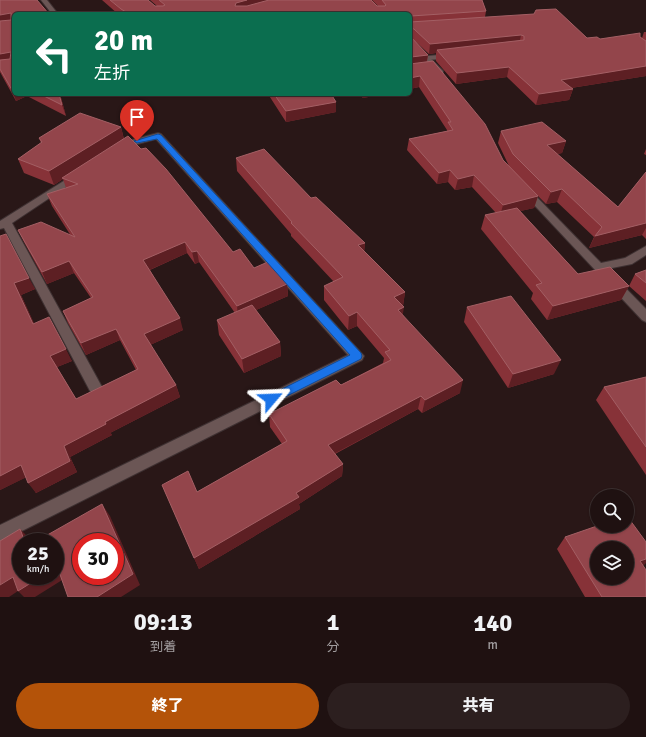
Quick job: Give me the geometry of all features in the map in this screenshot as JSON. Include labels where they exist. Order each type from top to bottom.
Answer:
[{"type":"street","points":[[44,0],[53,12]]},
{"type":"street","points":[[412,43],[444,78]]},
{"type":"street","points":[[427,58],[457,55]]},
{"type":"street","points":[[422,69],[435,67]]},
{"type":"street","points":[[0,534],[357,356],[158,136],[127,144],[108,156]]},
{"type":"street","points":[[89,169],[3,224],[95,387]]},
{"type":"street","points":[[520,185],[600,267],[646,317]]},
{"type":"street","points":[[600,267],[628,261],[646,250]]},
{"type":"building","points":[[0,0],[37,0],[47,12],[12,12],[12,90],[0,69],[0,60],[10,59],[11,52],[0,54],[0,21],[11,20],[11,13],[0,15]]},
{"type":"building","points":[[110,0],[148,0],[155,6],[163,6],[165,5],[159,0],[247,0],[236,3],[235,6],[247,6],[269,0],[371,0],[377,6],[385,6],[386,5],[382,0],[482,0],[486,11],[412,16],[412,12],[126,12]]},
{"type":"building","points":[[556,9],[587,38],[597,37],[600,39],[640,33],[640,37],[646,41],[646,66],[561,80],[573,89],[539,94],[509,67],[457,73],[437,50],[524,40],[524,36],[521,35],[430,44],[412,28],[412,22],[534,14],[536,10]]},
{"type":"building","points":[[412,38],[428,55],[412,57]]},
{"type":"building","points":[[433,61],[485,124],[503,160],[538,196],[503,205],[474,175],[458,179],[450,170],[439,173],[409,139],[453,130],[448,122],[451,122],[420,76],[412,78],[412,64]]},
{"type":"building","points":[[44,96],[60,96],[62,105]]},
{"type":"building","points":[[275,96],[332,96],[336,102],[286,111]]},
{"type":"building","points":[[80,113],[121,127],[49,171],[18,159],[42,142],[39,138]]},
{"type":"building","points":[[542,122],[566,141],[547,145],[618,207],[646,172],[646,223],[595,236],[602,227],[562,189],[551,192],[513,154],[501,131]]},
{"type":"building","points":[[128,136],[141,149],[146,148],[166,169],[233,252],[240,249],[254,268],[270,261],[287,284],[237,306],[197,251],[192,252],[185,242],[143,260],[180,318],[144,334],[176,385],[105,422],[106,424],[64,446],[70,461],[28,483],[21,465],[0,476],[0,236],[6,234],[29,278],[14,283],[33,324],[49,317],[66,349],[50,356],[76,399],[138,369],[116,329],[81,343],[63,311],[93,297],[69,261],[42,272],[18,230],[41,222],[75,237],[47,194],[78,184],[62,178]]},
{"type":"building","points":[[264,149],[311,198],[316,197],[365,243],[358,245],[405,292],[394,297],[404,307],[398,310],[463,380],[425,400],[421,396],[328,445],[343,464],[296,493],[299,497],[194,558],[162,485],[188,471],[197,492],[287,441],[269,414],[336,380],[341,385],[391,360],[385,352],[390,350],[357,312],[349,316],[324,286],[343,277],[291,223],[292,222],[236,158]]},
{"type":"building","points":[[517,208],[578,274],[610,267],[629,286],[553,306],[536,285],[542,283],[485,215]]},
{"type":"building","points":[[646,270],[646,283],[635,274]]},
{"type":"building","points":[[511,296],[561,360],[513,374],[467,307]]},
{"type":"building","points":[[252,305],[280,342],[242,359],[217,320]]},
{"type":"building","points":[[646,377],[646,447],[604,387]]},
{"type":"building","points":[[102,504],[115,533],[72,533],[72,585],[116,585],[97,597],[68,597],[64,585],[64,533],[51,533]]},
{"type":"building","points":[[634,526],[646,542],[646,559],[640,561],[646,570],[646,597],[602,597],[595,585],[634,585],[634,541],[590,541],[590,578],[565,537],[590,528],[590,533],[634,533]]},
{"type":"building","points":[[20,529],[22,533],[13,533]]},
{"type":"building","points":[[12,534],[12,578],[0,585],[0,541]]},
{"type":"building","points":[[124,554],[133,574],[124,580]]},
{"type":"building","points":[[16,585],[28,585],[18,591]]},
{"type":"route","points":[[137,141],[158,136],[357,356],[271,399]]}]
